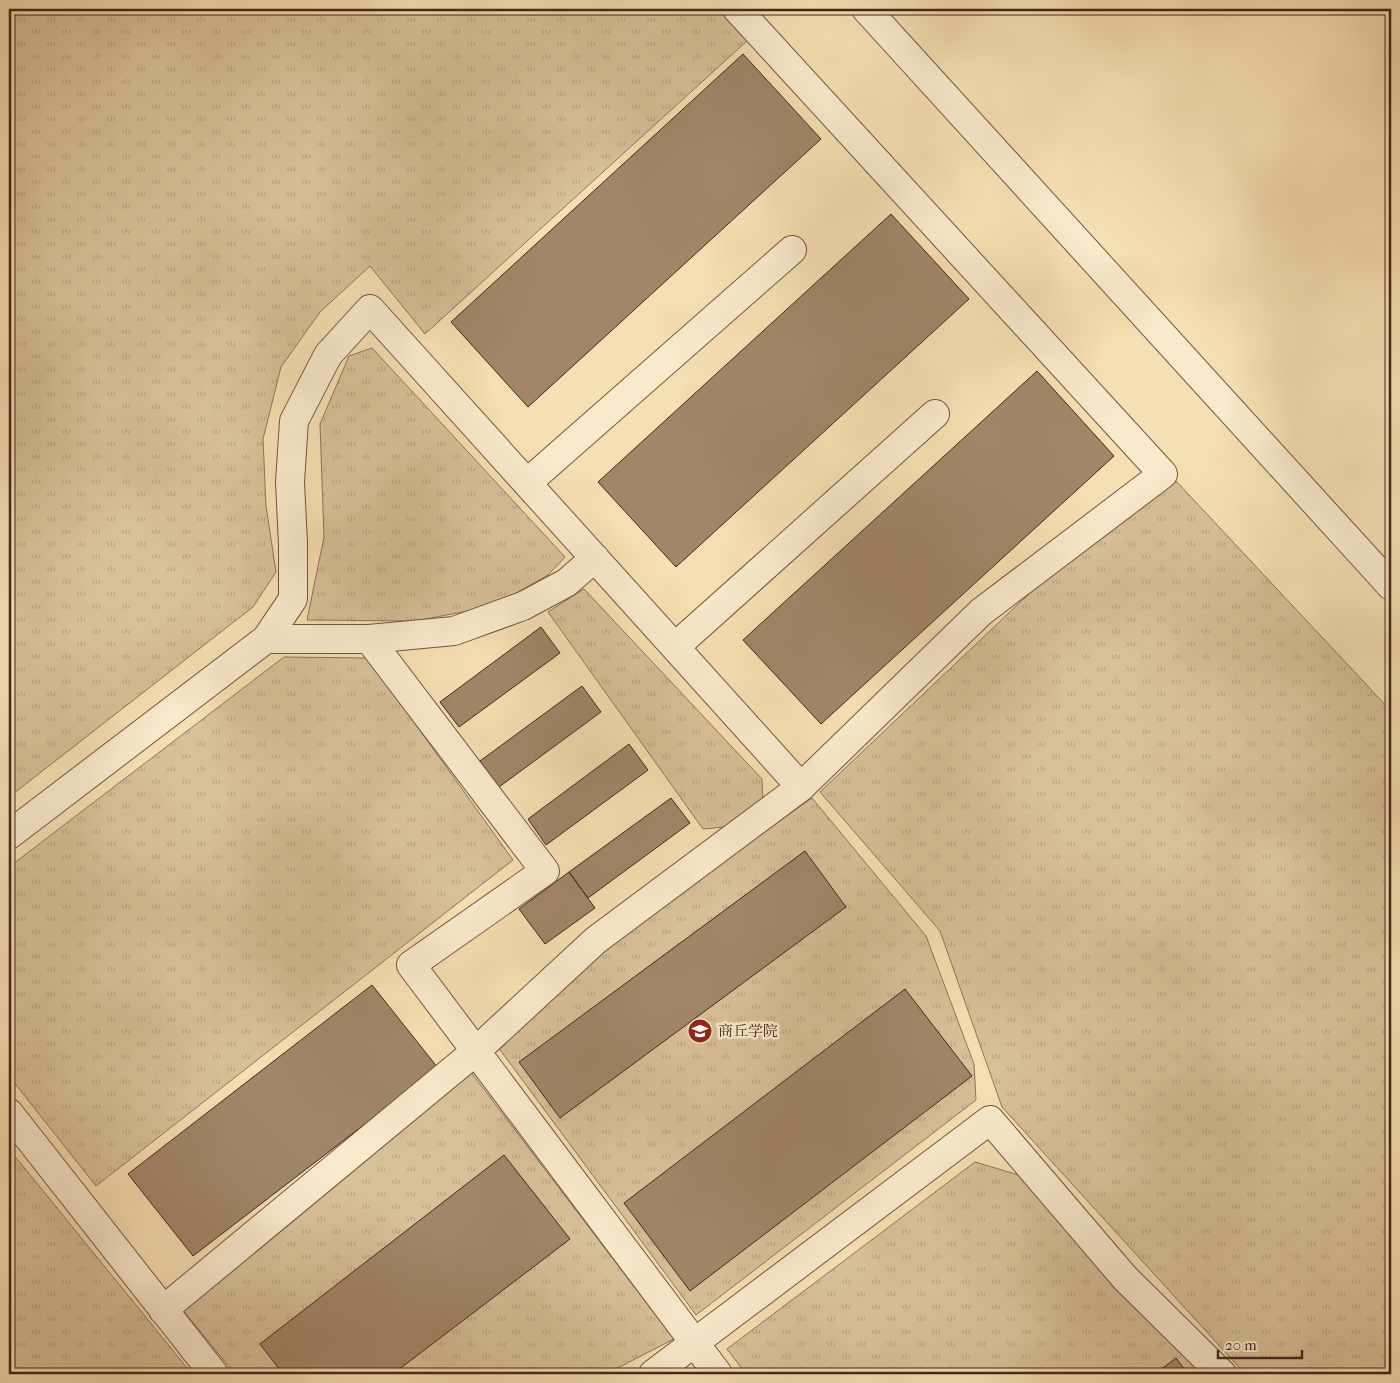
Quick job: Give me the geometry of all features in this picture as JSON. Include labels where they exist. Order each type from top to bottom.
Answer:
[{"type":"street","points":[[164,1310],[476,1051],[596,940],[801,787],[981,612],[1163,474],[737,9]]},
{"type":"street","points":[[866,9],[1391,586]]},
{"type":"street","points":[[527,483],[792,250]]},
{"type":"street","points":[[9,835],[266,639],[294,599],[290,482],[294,421],[328,355],[370,309],[801,787]]},
{"type":"street","points":[[675,647],[935,414]]},
{"type":"street","points":[[266,639],[369,639],[454,631],[522,606],[566,583],[595,558]]},
{"type":"street","points":[[369,639],[544,871],[411,965],[718,1374]]},
{"type":"street","points":[[9,1113],[214,1374]]},
{"type":"street","points":[[653,1374],[990,1120],[1125,1278],[1222,1374]]},
{"type":"green space","points":[[9,9],[717,9],[748,40],[425,334],[370,266],[320,312],[281,367],[263,439],[266,506],[276,572],[253,607],[9,797]]},
{"type":"green space","points":[[372,348],[565,557],[548,575],[494,606],[415,621],[307,620],[324,537],[320,424],[349,356]]},
{"type":"green space","points":[[1176,481],[1391,711],[1391,1374],[1245,1374],[1002,1107],[940,931],[820,792],[1070,555]]},
{"type":"green space","points":[[584,589],[762,779],[763,802],[725,827],[703,829],[548,612]]},
{"type":"green space","points":[[284,657],[368,658],[513,860],[96,1186],[9,1076],[9,867]]},
{"type":"green space","points":[[812,798],[926,936],[974,1064],[976,1100],[696,1315],[498,1047],[606,944]]},
{"type":"green space","points":[[470,1071],[674,1339],[606,1374],[235,1374],[182,1309]]},
{"type":"green space","points":[[9,1149],[192,1374],[9,1374]]},
{"type":"green space","points":[[975,1162],[1022,1176],[1206,1374],[746,1374],[727,1349]]},
{"type":"building","points":[[743,54],[821,139],[528,407],[451,322]]},
{"type":"building","points":[[891,214],[969,299],[676,567],[598,482]]},
{"type":"building","points":[[1037,371],[1114,456],[821,724],[743,640]]},
{"type":"building","points":[[541,627],[560,653],[459,727],[440,702]]},
{"type":"building","points":[[582,686],[601,712],[499,787],[480,761]]},
{"type":"building","points":[[629,744],[648,770],[546,845],[528,819]]},
{"type":"building","points":[[671,798],[690,823],[588,898],[569,872]]},
{"type":"building","points":[[805,851],[846,907],[560,1118],[519,1062]]},
{"type":"building","points":[[569,872],[595,908],[545,944],[519,909]]},
{"type":"building","points":[[372,985],[438,1068],[193,1256],[128,1174]]},
{"type":"building","points":[[905,989],[972,1076],[690,1291],[624,1203]]},
{"type":"building","points":[[504,1155],[570,1239],[393,1374],[283,1374],[260,1344]]},
{"type":"building","points":[[1176,1358],[1188,1374],[1155,1374]]},
{"type":"place","name":"商丘学院","points":[[700,1031]]}]
